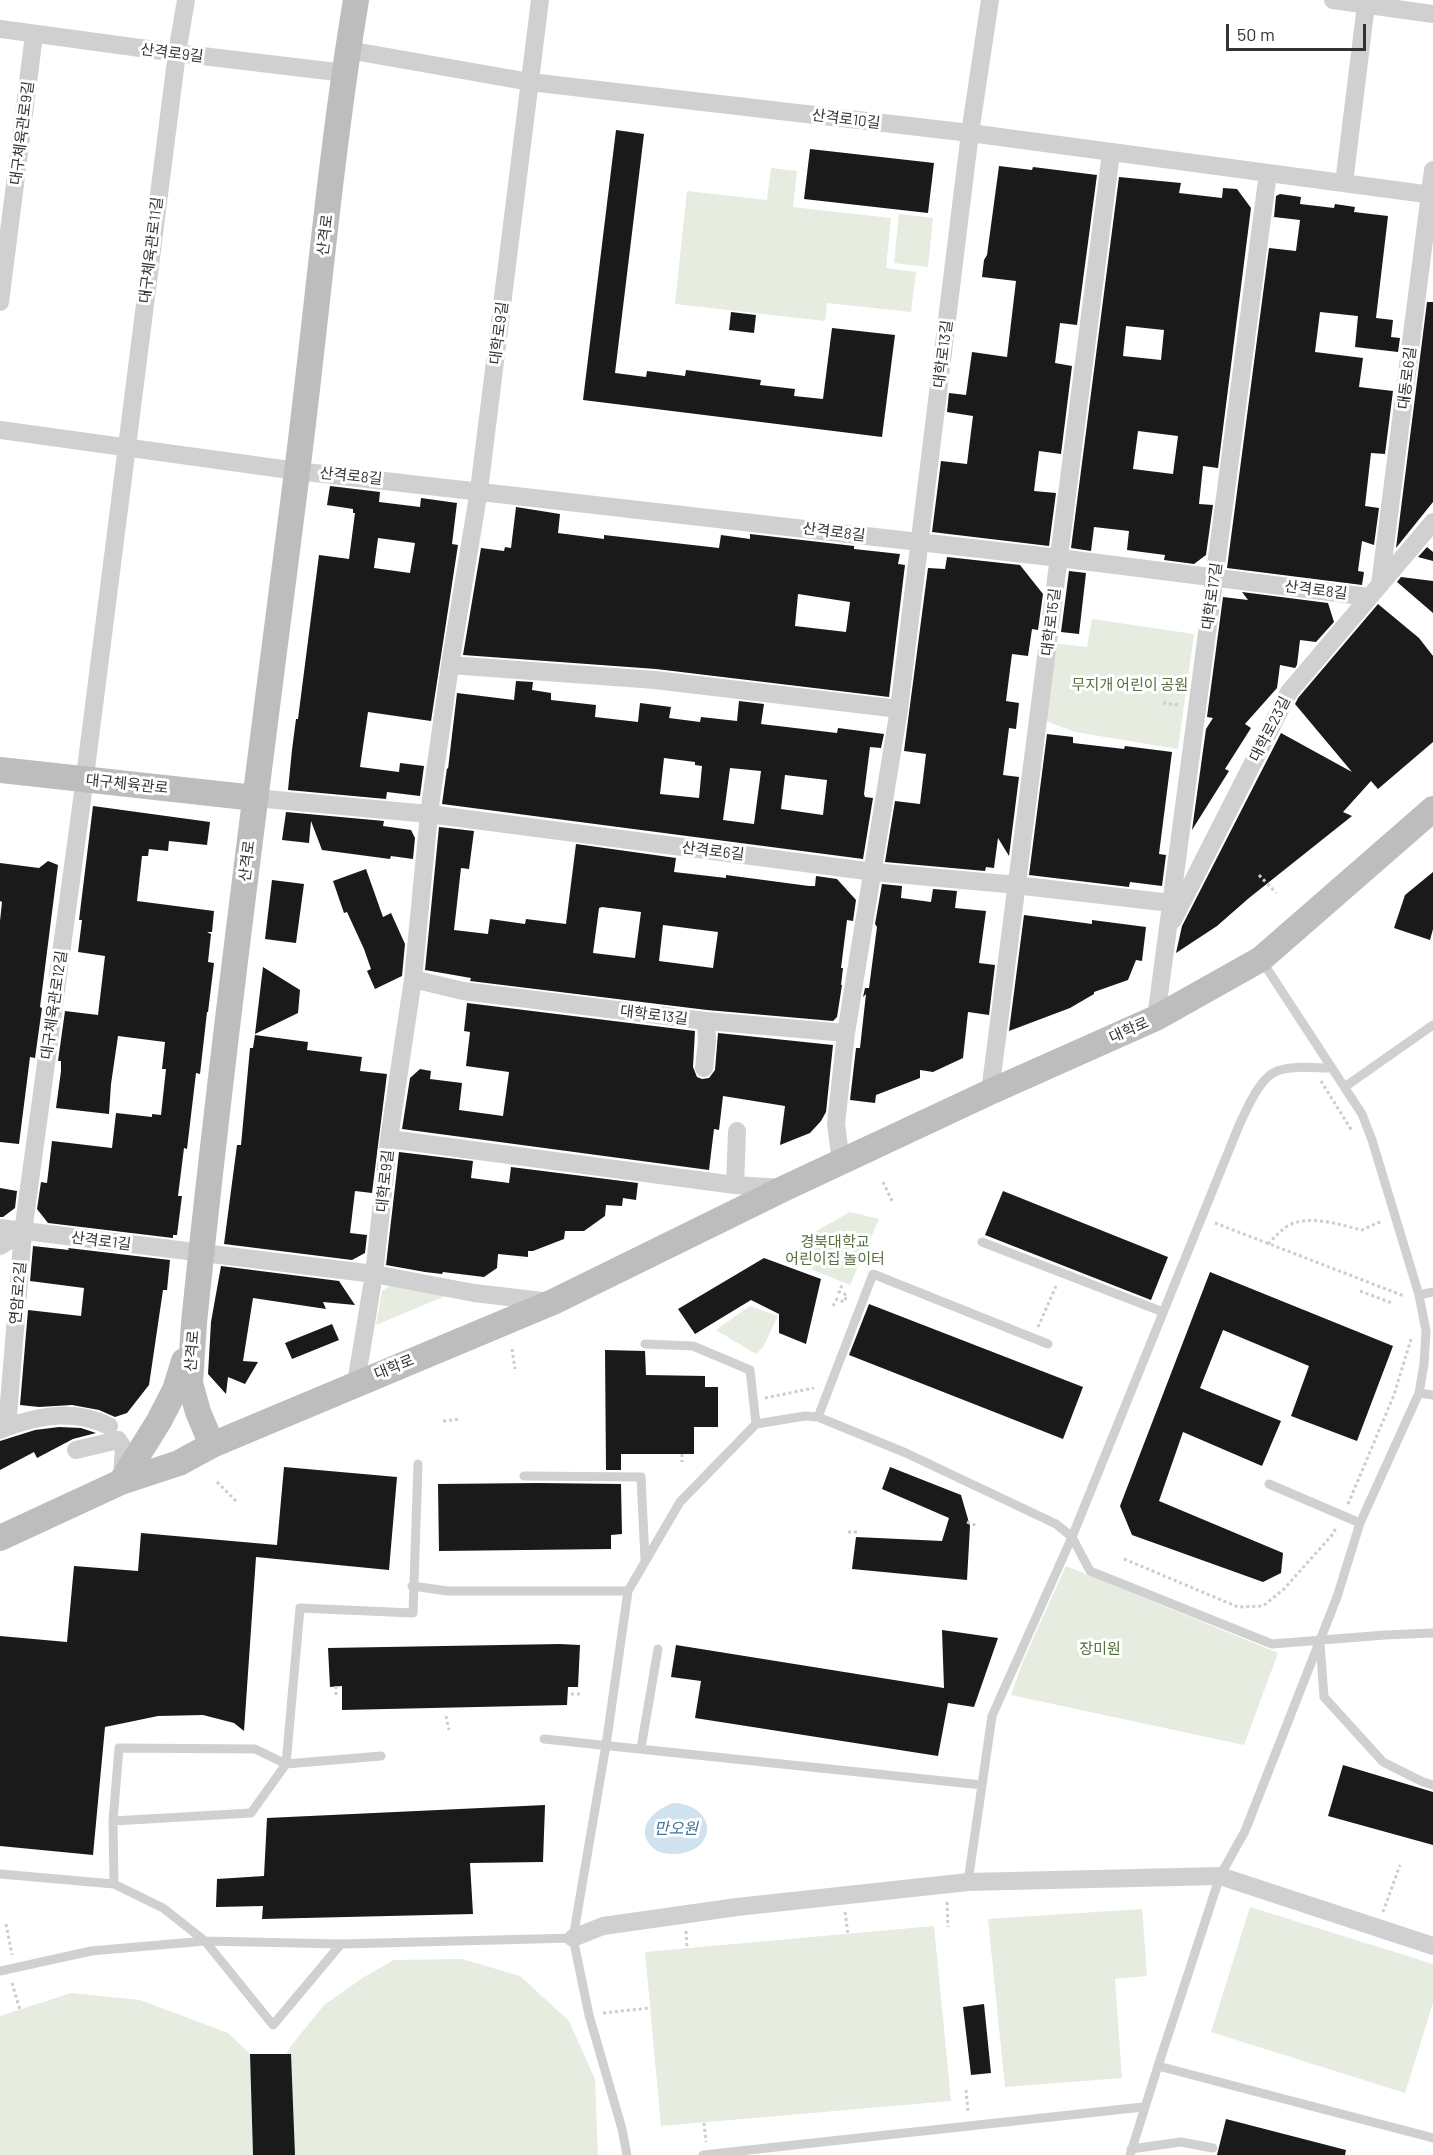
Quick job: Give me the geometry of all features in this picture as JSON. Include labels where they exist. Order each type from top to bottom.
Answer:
[{"type":"street","name":"대구체육관로11길","points":[[84,779],[177,53],[186,0]]},
{"type":"street","name":"산격로","points":[[212,1445],[198,1412],[190,1383],[201,1253],[346,61],[357,0]]},
{"type":"street","name":"대학로9길","points":[[356,1383],[374,1274],[389,1139],[413,979],[429,814],[450,665],[479,490],[540,0]]},
{"type":"street","name":"대학로13길","points":[[841,1162],[836,1124],[846,1033],[899,709],[970,133],[990,0]]},
{"type":"street","points":[[1333,0],[1433,14]]},
{"type":"street","points":[[1344,183],[1366,4]]},
{"type":"street","name":"산격로9길","points":[[0,29],[177,53],[346,61]]},
{"type":"street","name":"대구체육관로9길","points":[[0,302],[34,35]]},
{"type":"street","name":"산격로10길","points":[[346,61],[970,133],[1431,195]]},
{"type":"street","name":"대학로15길","points":[[990,1092],[1111,153]]},
{"type":"street","name":"대동로6길","points":[[1375,591],[1433,170]]},
{"type":"street","name":"대학로17길","points":[[1156,1018],[1268,173]]},
{"type":"street","points":[[0,430],[297,471]]},
{"type":"street","name":"산격로8길","points":[[297,471],[479,490],[1215,577],[1375,591]]},
{"type":"street","name":"대학로23길","points":[[1167,933],[1289,692],[1433,522]]},
{"type":"street","points":[[450,665],[644,679],[899,709]]},
{"type":"street","name":"대구체육관로","points":[[0,770],[255,798]]},
{"type":"street","name":"대구체육관로12길","points":[[23,1232],[84,779]]},
{"type":"street","name":"산격로6길","points":[[255,798],[429,814],[874,872],[1171,903]]},
{"type":"street","name":"대학로","points":[[0,1538],[121,1482],[179,1463],[212,1445],[356,1383],[553,1302],[785,1188],[990,1092],[1156,1018],[1261,959],[1433,809]]},
{"type":"street","name":"대학로13길","points":[[413,979],[463,991],[706,1021],[846,1033]]},
{"type":"street","points":[[704,1068],[707,1041],[706,1021]]},
{"type":"street","points":[[735,1185],[737,1131]]},
{"type":"street","name":"대학로","points":[[389,1139],[735,1185],[785,1188]]},
{"type":"street","name":"산격로1길","points":[[0,1228],[201,1253]]},
{"type":"street","points":[[0,1246],[23,1232]]},
{"type":"street","name":"연암로2길","points":[[23,1232],[3,1429],[37,1417],[70,1414],[94,1419],[109,1426]]},
{"type":"street","points":[[201,1253],[374,1274],[474,1293],[553,1302]]},
{"type":"street","points":[[121,1482],[159,1421],[175,1390],[194,1323]]},
{"type":"street","points":[[76,1450],[118,1440],[124,1449],[121,1482]]},
{"type":"street","points":[[573,1938],[603,1926],[737,1906],[968,1882],[1220,1876],[1433,1946]]},
{"type":"lane","points":[[1213,2148],[1181,2142],[1130,2152],[1220,1876],[1245,1831],[1337,1597],[1360,1523],[1419,1393],[1430,1330],[1362,1114],[1346,1086],[1261,959]]},
{"type":"lane","points":[[1346,1086],[1433,1024]]},
{"type":"lane","points":[[968,1882],[992,1716],[1072,1537],[1250,1101],[1266,1078],[1276,1071],[1332,1068]]},
{"type":"lane","points":[[982,1242],[1163,1312]]},
{"type":"lane","points":[[818,1417],[873,1274],[1048,1344]]},
{"type":"lane","points":[[1419,1295],[1433,1292]]},
{"type":"lane","points":[[645,1344],[693,1346],[750,1370],[756,1424]]},
{"type":"lane","points":[[1419,1393],[1433,1395]]},
{"type":"lane","points":[[627,2155],[622,2129],[590,2015],[573,1938],[606,1745],[628,1591],[680,1502],[756,1424],[804,1416],[818,1417],[915,1458],[1056,1524],[1072,1537],[1090,1572],[1272,1644],[1433,1633]]},
{"type":"lane","points":[[113,1821],[251,1813],[286,1764],[300,1608],[412,1613],[418,1464]]},
{"type":"lane","points":[[524,1476],[641,1477],[645,1559]]},
{"type":"lane","points":[[1269,1484],[1360,1523]]},
{"type":"lane","points":[[412,1587],[448,1591],[628,1591]]},
{"type":"lane","points":[[1320,1641],[1324,1697],[1383,1762],[1433,1785]]},
{"type":"lane","points":[[641,1748],[658,1649]]},
{"type":"lane","points":[[544,1739],[982,1785]]},
{"type":"lane","points":[[114,1884],[113,1821],[119,1748],[255,1749],[286,1764],[381,1756]]},
{"type":"lane","points":[[0,1874],[114,1884],[163,1908],[204,1941],[273,2025],[341,1944]]},
{"type":"lane","points":[[8,1970],[91,1951],[204,1941],[341,1944],[573,1938]]},
{"type":"lane","points":[[1158,2066],[1433,2138]]},
{"type":"lane","points":[[705,2155],[970,2124],[1143,2107]]},
{"type":"path","points":[[1259,875],[1276,893]]},
{"type":"path","points":[[1312,1068],[1353,1133]]},
{"type":"path","points":[[883,1182],[893,1203]]},
{"type":"path","points":[[1268,1244],[1288,1226],[1309,1221],[1336,1223],[1362,1230],[1382,1221],[1385,1231]]},
{"type":"path","points":[[1213,1223],[1404,1296],[1403,1289]]},
{"type":"path","points":[[1033,1339],[1061,1273]]},
{"type":"path","points":[[833,1306],[837,1299],[844,1302],[847,1295],[839,1292],[843,1282]]},
{"type":"path","points":[[1360,1291],[1392,1303]]},
{"type":"path","points":[[1124,1559],[1238,1607],[1263,1606],[1284,1589],[1332,1535],[1355,1490],[1394,1395],[1412,1334]]},
{"type":"path","points":[[512,1349],[515,1369]]},
{"type":"path","points":[[755,1400],[816,1388]]},
{"type":"path","points":[[443,1421],[460,1419]]},
{"type":"path","points":[[682,1454],[682,1462]]},
{"type":"path","points":[[217,1482],[237,1502]]},
{"type":"path","points":[[967,1522],[978,1526]]},
{"type":"path","points":[[848,1532],[857,1532]]},
{"type":"path","points":[[336,1686],[336,1695]]},
{"type":"path","points":[[571,1694],[580,1694]]},
{"type":"path","points":[[446,1716],[449,1730]]},
{"type":"path","points":[[1377,1928],[1400,1865]]},
{"type":"path","points":[[947,1885],[948,1928]]},
{"type":"path","points":[[6,1924],[8,1970],[20,2010]]},
{"type":"path","points":[[590,2015],[650,2008]]},
{"type":"path","points":[[966,2090],[970,2124]]},
{"type":"path","points":[[704,2123],[705,2155]]},
{"type":"green space","points":[[771,168],[797,171],[793,207],[891,218],[886,268],[916,272],[911,312],[827,303],[825,321],[675,304],[687,191],[767,200]]},
{"type":"green space","points":[[899,214],[933,218],[928,267],[894,263]]},
{"type":"green space","name":"무지개 어린이 공원","points":[[1092,619],[1194,634],[1178,749],[1075,732],[1043,720],[1053,643],[1087,647]]},
{"type":"green space","name":"경북대학교 어린이집 놀이터","points":[[850,1212],[879,1219],[850,1285],[791,1261],[809,1235]]},
{"type":"green space","points":[[394,1283],[445,1296],[376,1325],[382,1291]]},
{"type":"green space","points":[[750,1306],[778,1316],[763,1347],[756,1354],[716,1330]]},
{"type":"green space","name":"장미원","points":[[1066,1566],[1278,1653],[1244,1745],[1011,1695],[1023,1661]]},
{"type":"green space","points":[[1250,1907],[1433,1964],[1433,2003],[1405,2093],[1211,2032]]},
{"type":"green space","points":[[1142,1909],[1147,1976],[1115,1979],[1122,2078],[1005,2087],[988,1919]]},
{"type":"green space","points":[[934,1926],[951,2101],[661,2126],[645,1952]]},
{"type":"green space","points":[[462,1959],[520,1976],[569,2021],[595,2079],[598,2155],[279,2155],[276,2071],[291,2046],[324,2005],[364,1977],[394,1960]]},
{"type":"green space","points":[[71,1993],[140,2000],[228,2033],[250,2054],[253,2155],[0,2155],[0,2016]]},
{"type":"water","name":"만오원","points":[[674,1803],[688,1806],[699,1812],[705,1820],[707,1829],[705,1838],[699,1846],[688,1852],[674,1854],[659,1852],[647,1840],[646,1826],[660,1809]]},
{"type":"building","points":[[616,130],[644,134],[615,373],[646,377],[647,371],[685,376],[686,370],[761,380],[760,385],[795,389],[794,396],[823,399],[832,328],[895,335],[882,437],[583,400]]},
{"type":"building","points":[[810,149],[934,163],[928,213],[804,199]]},
{"type":"building","points":[[999,166],[1032,170],[1033,167],[1097,175],[1077,325],[1060,323],[1055,363],[1072,366],[1061,454],[1039,451],[1034,491],[1056,493],[1049,546],[932,532],[941,461],[967,464],[973,416],[947,412],[949,393],[966,395],[972,352],[1007,357],[1016,281],[982,277]]},
{"type":"building","points":[[1119,177],[1181,183],[1179,193],[1222,198],[1223,188],[1237,189],[1251,208],[1218,468],[1203,466],[1199,504],[1213,505],[1206,555],[1194,564],[1164,560],[1165,555],[1127,550],[1129,531],[1094,527],[1091,551],[1071,548]],"holes":[[[1126,326],[1164,330],[1161,360],[1123,356]],[[1138,431],[1178,436],[1173,474],[1133,469]]]},
{"type":"building","points":[[1280,194],[1301,197],[1300,204],[1334,208],[1335,204],[1355,207],[1354,212],[1388,216],[1376,318],[1393,320],[1391,337],[1400,338],[1398,352],[1355,347],[1358,316],[1320,312],[1315,352],[1363,358],[1359,387],[1393,391],[1385,454],[1371,453],[1365,506],[1379,508],[1374,545],[1362,541],[1358,571],[1364,572],[1362,585],[1227,568],[1269,248],[1296,251],[1300,220],[1274,217],[1276,196]]},
{"type":"building","points":[[1427,302],[1433,302],[1433,502],[1396,548]]},
{"type":"building","points":[[731,312],[756,315],[754,333],[729,330]]},
{"type":"building","points":[[330,486],[380,492],[379,502],[420,507],[421,498],[457,503],[452,544],[458,545],[431,721],[368,712],[360,767],[399,772],[400,763],[424,766],[420,796],[387,792],[386,799],[288,790],[319,555],[349,559],[355,513],[353,509],[327,505]],"holes":[[[378,538],[415,543],[410,573],[374,568]]]},
{"type":"building","points":[[516,507],[560,514],[558,533],[604,539],[604,535],[719,548],[721,535],[750,539],[750,534],[854,546],[854,549],[900,554],[898,564],[905,565],[889,697],[656,669],[463,655],[481,548],[504,551],[505,547],[511,548]],"holes":[[[798,594],[850,602],[846,632],[795,626]]]},
{"type":"building","points":[[1427,547],[1433,552],[1433,561],[1418,557]]},
{"type":"building","points":[[947,557],[1020,565],[1043,594],[1038,630],[1032,629],[1028,656],[1012,654],[1006,701],[1019,703],[1016,729],[1009,728],[1003,775],[1019,777],[1009,856],[998,838],[994,868],[986,867],[985,871],[885,862],[895,801],[920,804],[926,754],[904,751],[928,568],[945,569]]},
{"type":"building","points":[[1069,571],[1086,573],[1079,634],[1061,632]]},
{"type":"building","points":[[1401,577],[1433,581],[1433,613],[1397,582]]},
{"type":"building","points":[[1242,592],[1328,603],[1334,622],[1316,642],[1300,640],[1295,668],[1280,665],[1277,688],[1245,724],[1251,728],[1225,769],[1229,771],[1192,830],[1206,729],[1213,718],[1207,717],[1223,597],[1248,600]]},
{"type":"building","points":[[1378,604],[1419,638],[1433,656],[1433,742],[1378,789],[1371,781],[1343,812],[1352,816],[1217,926],[1176,953],[1182,926],[1281,733],[1352,772],[1295,704]]},
{"type":"building","points":[[516,681],[533,682],[532,690],[551,693],[551,700],[596,705],[595,717],[638,722],[640,703],[671,707],[669,718],[700,722],[701,717],[737,721],[739,701],[764,704],[761,724],[837,733],[838,728],[884,734],[881,748],[870,747],[864,794],[865,797],[873,798],[863,859],[442,804],[457,693],[514,700]],"holes":[[[664,758],[695,762],[695,765],[702,766],[699,798],[660,794]],[[730,768],[761,771],[754,824],[723,820]],[[785,775],[827,780],[823,815],[781,809]]]},
{"type":"building","points":[[1047,734],[1073,737],[1073,743],[1172,752],[1159,854],[1166,855],[1162,886],[1130,882],[1129,887],[1029,875]]},
{"type":"building","points":[[93,806],[210,822],[207,845],[169,841],[168,851],[149,849],[148,856],[142,856],[137,901],[214,911],[212,932],[207,932],[211,934],[208,962],[214,963],[208,1012],[200,1074],[196,1073],[187,1149],[184,1148],[178,1196],[182,1196],[177,1235],[173,1235],[173,1238],[48,1223],[37,1209],[41,1182],[47,1183],[52,1141],[112,1148],[116,1113],[152,1117],[152,1114],[161,1115],[166,1069],[162,1069],[165,1042],[118,1036],[109,1114],[56,1108],[61,1071],[61,1061],[58,1061],[65,1011],[98,1015],[105,956],[78,952],[82,920],[79,920]]},
{"type":"building","points":[[286,812],[384,821],[383,826],[411,830],[415,838],[413,859],[391,856],[390,859],[322,850],[311,821],[309,843],[282,840]]},
{"type":"building","points":[[439,827],[474,831],[469,869],[461,868],[454,930],[488,934],[490,919],[525,924],[526,919],[566,924],[576,844],[676,858],[674,872],[726,878],[726,875],[809,886],[815,886],[816,876],[837,879],[856,900],[853,921],[847,920],[841,968],[843,968],[842,985],[837,1017],[833,1021],[707,1010],[470,981],[471,978],[425,970]],"holes":[[[599,908],[641,912],[635,958],[593,953]],[[663,925],[718,932],[713,968],[659,961]]]},
{"type":"building","points":[[48,861],[58,865],[35,1058],[30,1057],[19,1144],[0,1142],[0,921],[2,902],[0,901],[0,863],[39,868]]},
{"type":"building","points":[[366,869],[383,917],[391,913],[405,944],[402,976],[375,989],[367,971],[371,969],[364,949],[347,912],[344,913],[333,881]]},
{"type":"building","points":[[1433,872],[1433,929],[1430,940],[1394,928],[1405,895]]},
{"type":"building","points":[[272,880],[304,884],[296,943],[265,939]]},
{"type":"building","points":[[882,884],[902,886],[901,898],[931,902],[933,889],[957,891],[955,908],[986,911],[979,963],[995,965],[989,1015],[968,1012],[963,1058],[933,1072],[920,1070],[920,1078],[876,1095],[875,1103],[850,1100],[856,1048],[860,1048],[866,994],[863,997],[865,988],[869,988],[877,927],[875,924]]},
{"type":"building","points":[[1024,915],[1092,924],[1092,920],[1146,927],[1142,961],[1136,960],[1128,980],[1094,992],[1070,1008],[1009,1031]]},
{"type":"building","points":[[263,967],[300,990],[298,1013],[255,1034]]},
{"type":"building","points":[[467,1003],[695,1031],[693,1067],[697,1077],[702,1079],[709,1078],[715,1070],[718,1033],[833,1045],[826,1112],[810,1133],[780,1145],[785,1106],[723,1096],[719,1130],[714,1129],[709,1170],[402,1129],[410,1078],[420,1069],[431,1071],[430,1079],[462,1083],[459,1110],[503,1116],[509,1072],[466,1066],[470,1032],[464,1031]]},
{"type":"building","points":[[255,1035],[308,1042],[307,1050],[362,1057],[360,1071],[387,1074],[372,1193],[355,1191],[350,1233],[367,1235],[365,1253],[352,1260],[224,1244],[237,1145],[241,1145],[250,1048],[253,1048]]},
{"type":"building","points":[[399,1152],[473,1161],[471,1178],[509,1183],[511,1167],[638,1183],[636,1200],[623,1198],[622,1206],[606,1205],[605,1216],[584,1231],[565,1231],[564,1239],[528,1251],[528,1257],[498,1254],[497,1268],[484,1277],[425,1272],[386,1265]]},
{"type":"building","points":[[0,1188],[17,1191],[15,1208],[3,1217],[0,1217]]},
{"type":"building","points":[[1003,1191],[1168,1257],[1151,1300],[985,1235]]},
{"type":"building","points":[[33,1246],[170,1260],[167,1290],[163,1290],[149,1385],[127,1413],[115,1417],[99,1410],[72,1405],[39,1407],[20,1405],[28,1310],[81,1316],[84,1288],[30,1281]]},
{"type":"building","points":[[764,1258],[821,1279],[806,1344],[779,1333],[779,1314],[751,1300],[695,1334],[678,1309]]},
{"type":"building","points":[[221,1266],[339,1281],[355,1305],[323,1302],[326,1309],[253,1298],[243,1361],[258,1362],[245,1384],[228,1377],[226,1394],[208,1374],[211,1322]]},
{"type":"building","points":[[1210,1272],[1393,1346],[1357,1441],[1291,1416],[1309,1366],[1223,1330],[1200,1388],[1281,1421],[1262,1466],[1183,1432],[1159,1501],[1283,1553],[1281,1573],[1263,1582],[1132,1535],[1120,1506]]},
{"type":"building","points":[[869,1304],[1083,1387],[1063,1439],[849,1355]]},
{"type":"building","points":[[332,1324],[339,1340],[292,1359],[285,1343]]},
{"type":"building","points":[[605,1350],[645,1351],[646,1375],[705,1376],[705,1387],[718,1387],[718,1427],[694,1427],[694,1454],[621,1454],[621,1470],[606,1470]]},
{"type":"building","points":[[59,1427],[81,1428],[96,1433],[73,1439],[37,1458],[34,1452],[0,1470],[0,1441],[35,1430]]},
{"type":"building","points":[[284,1467],[397,1477],[389,1570],[256,1557],[244,1731],[234,1723],[203,1715],[158,1716],[105,1727],[93,1855],[0,1846],[0,1636],[67,1642],[74,1566],[138,1571],[141,1533],[277,1545]]},
{"type":"building","points":[[890,1467],[961,1495],[970,1526],[967,1580],[852,1569],[856,1537],[942,1541],[949,1518],[882,1489]]},
{"type":"building","points":[[438,1484],[621,1484],[622,1534],[611,1535],[611,1549],[439,1551]]},
{"type":"building","points":[[942,1630],[998,1638],[974,1707],[948,1703],[938,1756],[695,1718],[701,1681],[671,1677],[676,1645],[944,1688]]},
{"type":"building","points":[[580,1645],[578,1687],[568,1687],[567,1705],[342,1710],[342,1686],[330,1687],[328,1648]]},
{"type":"building","points":[[1343,1765],[1433,1792],[1433,1845],[1328,1816]]},
{"type":"building","points":[[545,1805],[543,1862],[470,1863],[473,1914],[262,1919],[263,1906],[216,1907],[217,1879],[264,1876],[267,1818]]},
{"type":"building","points":[[984,2004],[991,2073],[971,2075],[963,2007]]},
{"type":"building","points":[[250,2054],[291,2054],[295,2155],[253,2155]]},
{"type":"building","points":[[1226,2119],[1346,2150],[1345,2155],[1217,2155]]}]
